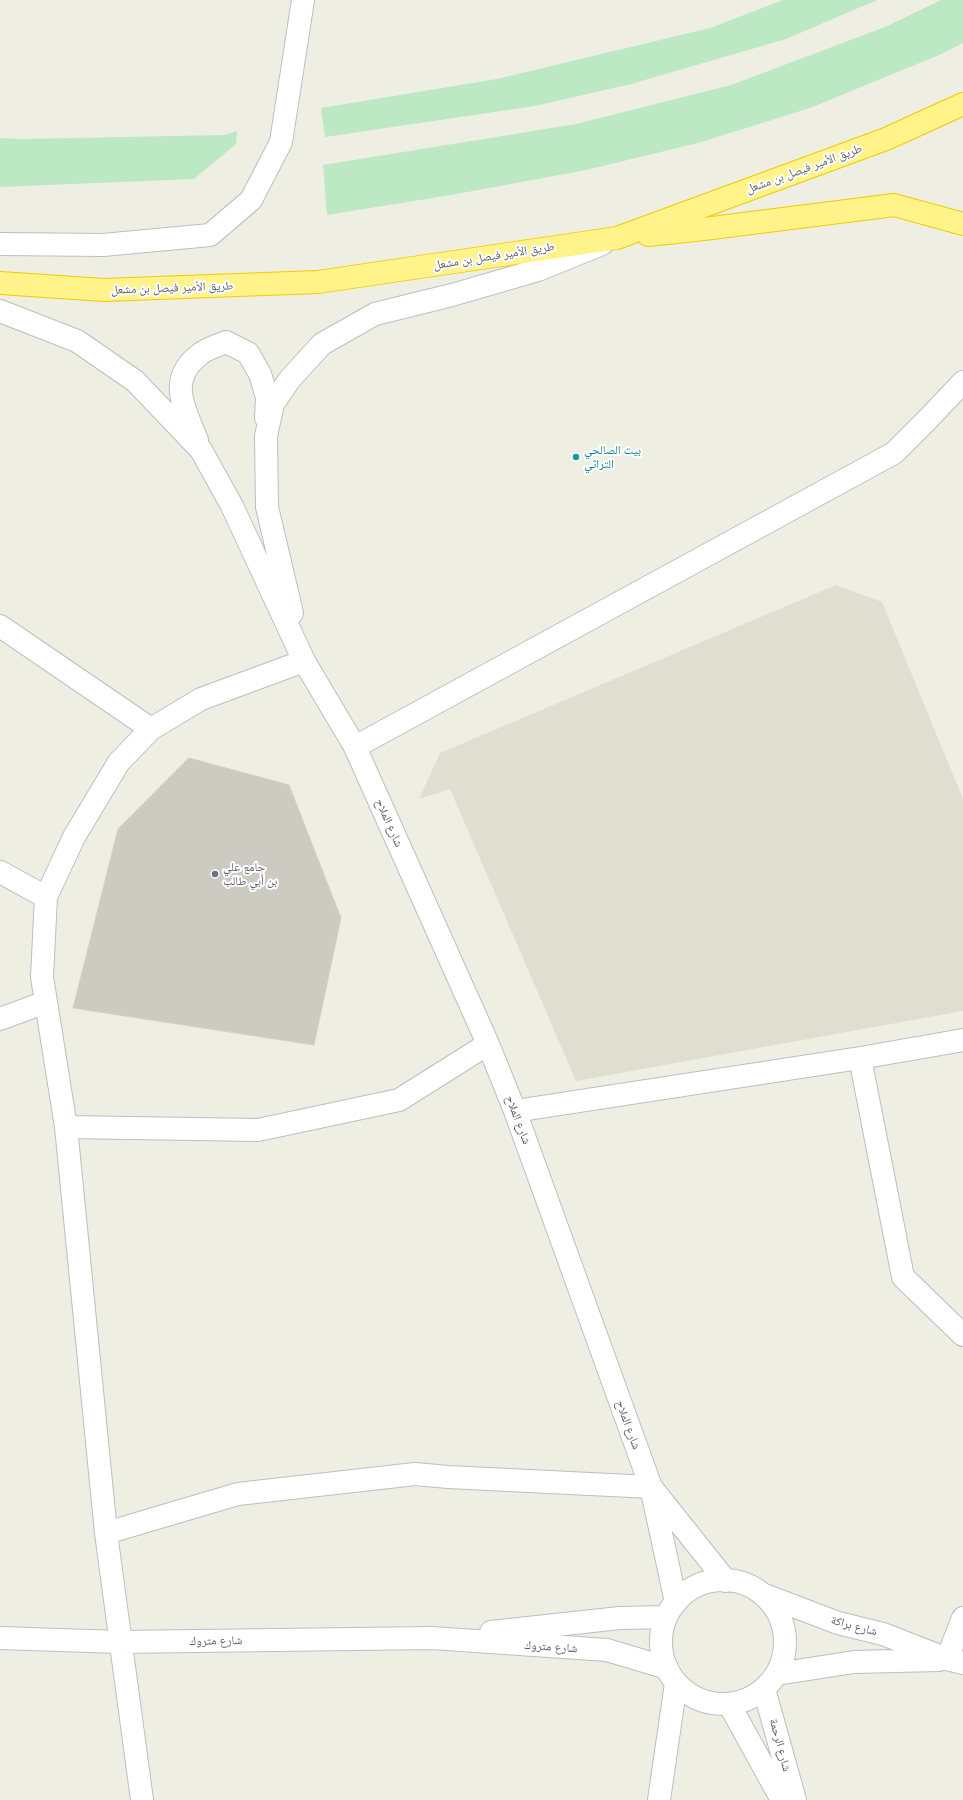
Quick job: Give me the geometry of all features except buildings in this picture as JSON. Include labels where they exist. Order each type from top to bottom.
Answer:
[{"type":"highway","name":"طريق الأمير فيصل بن مشعل","points":[[0,283],[104,290],[318,282],[617,238],[886,139],[963,104]]},
{"type":"highway","points":[[617,238],[704,229],[894,204],[963,224]]},
{"type":"street","points":[[0,244],[103,245],[210,235],[251,200],[281,142],[303,0]]},
{"type":"street","points":[[266,436],[273,404],[290,378],[322,344],[375,314],[452,295],[538,270],[617,238]]},
{"type":"street","points":[[0,312],[78,340],[135,381],[201,450]]},
{"type":"street","points":[[226,342],[248,353],[260,374],[267,398],[266,507],[304,661],[232,506],[201,450],[186,412],[179,389],[186,367],[199,355],[226,342]]},
{"type":"street","points":[[355,747],[894,452],[928,420],[963,382]]},
{"type":"street","points":[[0,626],[151,729]]},
{"type":"street","points":[[142,1800],[106,1533],[66,1127],[42,977],[46,897],[74,837],[119,762],[151,729],[201,699],[304,661]]},
{"type":"street","name":"شارع الملاح","points":[[304,661],[355,747],[488,1044],[515,1111],[651,1487],[671,1610]]},
{"type":"street","points":[[0,872],[46,897]]},
{"type":"street","points":[[0,1019],[46,1002]]},
{"type":"street","points":[[515,1111],[860,1058],[963,1040]]},
{"type":"street","points":[[66,1127],[258,1130],[398,1100],[488,1044]]},
{"type":"street","points":[[860,1058],[903,1277],[963,1335]]},
{"type":"street","points":[[106,1533],[238,1494],[415,1474],[651,1487],[726,1581]]},
{"type":"street","points":[[726,1581],[745,1584],[761,1594],[774,1606],[782,1622],[785,1639],[783,1657],[770,1681],[748,1699],[729,1704],[709,1703],[691,1696],[671,1676],[661,1652],[662,1634],[671,1610],[690,1590],[708,1582],[726,1581]]},
{"type":"street","name":"شارع براكة","points":[[761,1594],[838,1623],[883,1634],[955,1661]]},
{"type":"street","name":"شارع متروك","points":[[432,1638],[620,1618],[671,1610]]},
{"type":"street","points":[[770,1681],[854,1662],[955,1661],[963,1618]]},
{"type":"street","name":"شارع متروك","points":[[0,1638],[120,1642],[432,1638],[607,1650],[671,1676]]},
{"type":"street","points":[[655,1798],[671,1676]]},
{"type":"street","name":"شارع الرحمة","points":[[770,1681],[795,1800]]},
{"type":"street","name":"شارع الرحمة","points":[[729,1704],[782,1800]]},
{"type":"shaded area","points":[[836,585],[882,602],[963,799],[963,1011],[576,1081],[450,789],[419,799],[440,753]]},
{"type":"green space","points":[[783,0],[877,0],[786,39],[631,84],[535,106],[325,137],[321,108],[497,79],[710,28]]},
{"type":"green space","points":[[941,0],[963,0],[963,43],[939,55],[810,108],[698,143],[586,170],[457,194],[327,215],[323,165],[576,124],[731,85],[885,27]]},
{"type":"green space","points":[[237,131],[236,144],[194,179],[0,187],[0,138],[23,139],[224,135]]},
{"type":"place","name":"بيت الصالحي التراثي","points":[[576,457]]},
{"type":"place","name":"جامع علي بن أبي طالب","points":[[215,874]]}]
